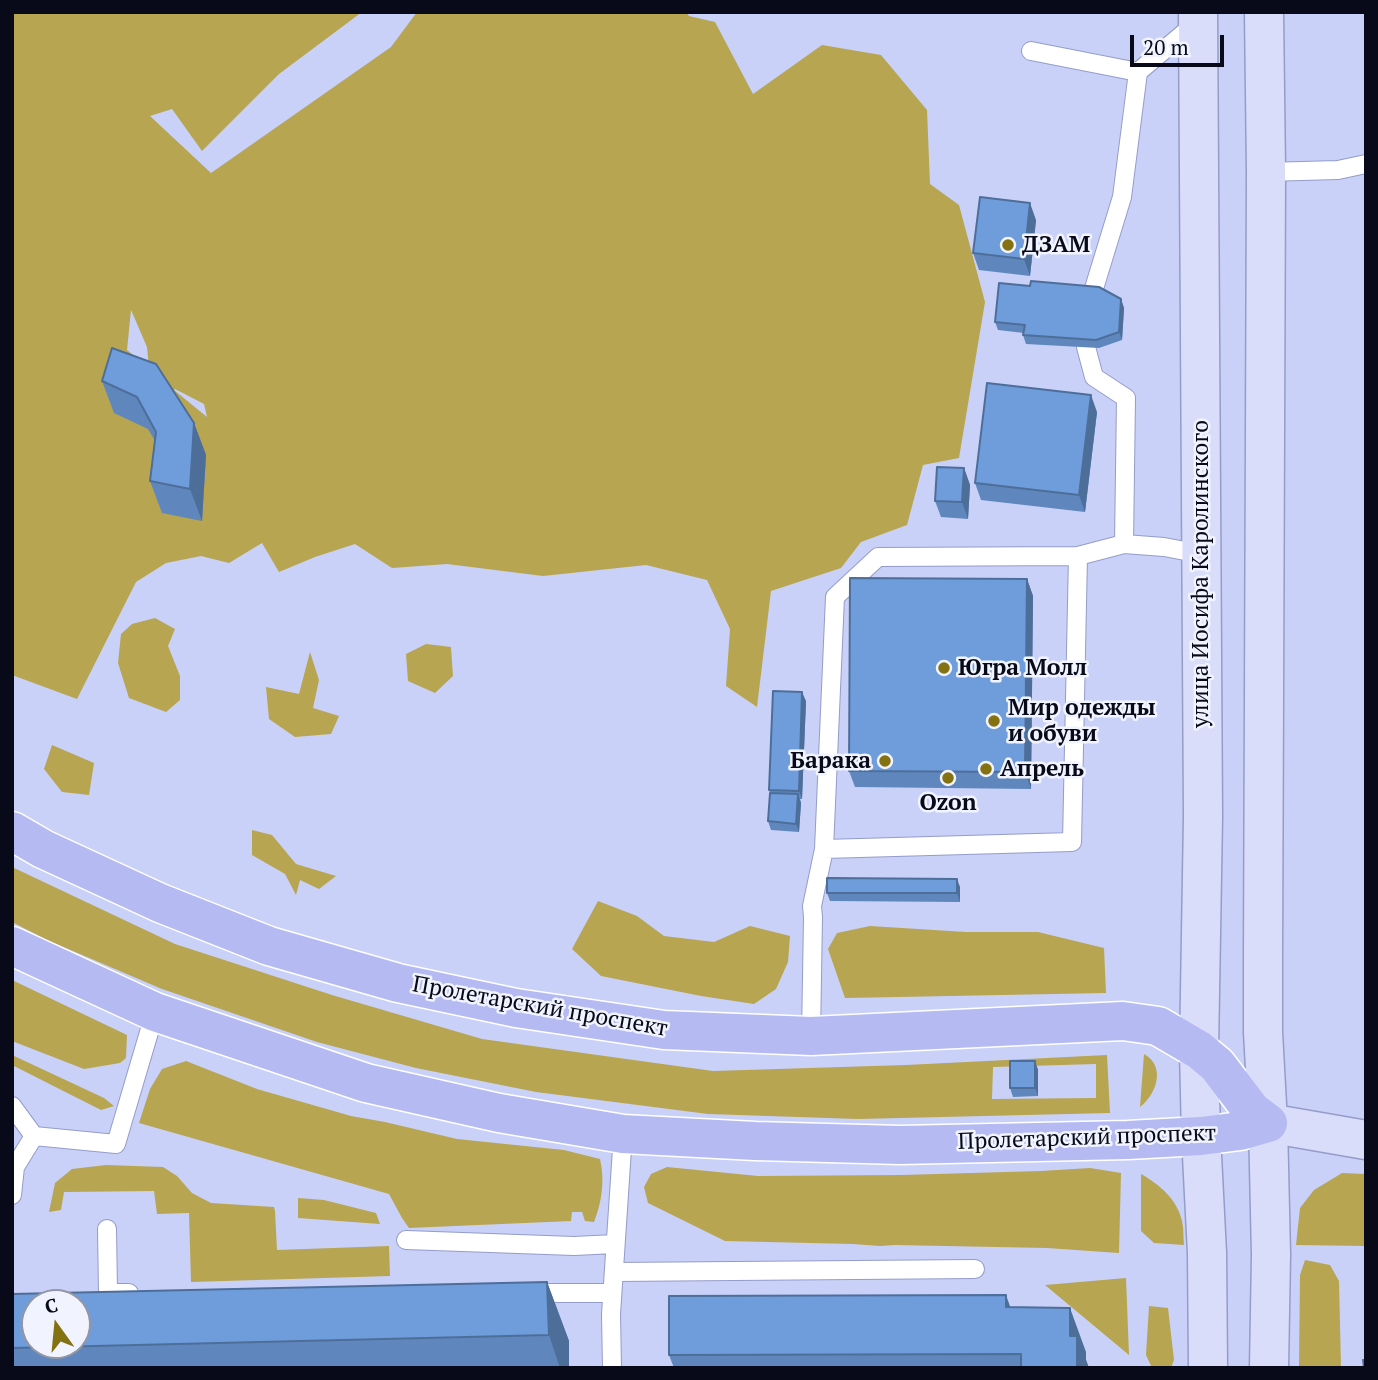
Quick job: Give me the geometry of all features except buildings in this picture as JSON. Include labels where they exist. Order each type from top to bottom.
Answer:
[{"type":"main road","points":[[1264,12],[1266,172],[1263,1032],[1271,1255],[1269,1368]]},
{"type":"main road","name":"улица Иосифа Каролинского","points":[[1198,16],[1203,817],[1199,1051],[1200,1136],[1207,1253],[1208,1368]]},
{"type":"main road","name":"Пролетарский проспект","points":[[12,831],[43,849],[160,903],[257,942],[398,983],[516,1008],[664,1030],[811,1035],[1123,1021],[1158,1026],[1217,1065],[1252,1111],[1268,1123]]},
{"type":"main road","name":"Пролетарский проспект","points":[[12,946],[155,1012],[366,1083],[499,1113],[623,1134],[755,1141],[900,1144],[1200,1136],[1240,1131],[1268,1123],[1366,1140]]},
{"type":"lane","points":[[1092,295],[1122,197],[1138,72],[1198,16]]},
{"type":"lane","points":[[1031,51],[1138,72]]},
{"type":"lane","points":[[1266,172],[1338,170],[1366,164]]},
{"type":"lane","points":[[1086,347],[1094,377],[1126,398],[1124,544]]},
{"type":"lane","points":[[811,1035],[812,906],[824,849],[835,597],[878,557],[1078,556],[1124,544],[1164,547],[1201,554]]},
{"type":"lane","points":[[824,849],[1072,842],[1078,556]]},
{"type":"lane","points":[[12,1106],[34,1136],[116,1144],[155,1012]]},
{"type":"lane","points":[[612,1368],[611,1314],[623,1134]]},
{"type":"lane","points":[[12,1195],[15,1167],[34,1136]]},
{"type":"lane","points":[[107,1229],[108,1293],[148,1293]]},
{"type":"lane","points":[[406,1240],[574,1246],[615,1244]]},
{"type":"lane","points":[[614,1272],[975,1269]]},
{"type":"lane","points":[[517,1293],[612,1293]]},
{"type":"shaded area","points":[[12,12],[362,12],[279,74],[202,151],[172,109],[150,116],[211,173],[391,47],[417,12],[686,12],[689,16],[715,22],[753,94],[822,45],[881,55],[927,110],[930,184],[959,205],[985,302],[959,458],[923,465],[907,525],[861,542],[841,568],[771,591],[757,707],[726,686],[730,629],[707,580],[646,565],[543,576],[447,564],[392,568],[355,544],[279,572],[262,543],[229,563],[201,556],[166,563],[136,582],[77,699],[12,675]],"holes":[[[131,310],[147,347],[149,368],[127,350]],[[174,390],[204,404],[207,417]]]},
{"type":"shaded area","points":[[155,618],[175,629],[168,646],[180,676],[180,700],[166,712],[129,698],[118,663],[121,634],[132,624]]},
{"type":"shaded area","points":[[426,644],[451,647],[453,676],[435,693],[408,681],[406,654]]},
{"type":"shaded area","points":[[310,652],[319,680],[313,708],[339,716],[331,734],[295,737],[269,719],[266,687],[299,694]]},
{"type":"shaded area","points":[[52,745],[94,763],[89,795],[62,792],[44,769]]},
{"type":"shaded area","points":[[252,830],[272,835],[296,864],[336,876],[319,889],[300,880],[296,895],[285,874],[252,855]]},
{"type":"shaded area","points":[[12,867],[175,944],[332,995],[482,1039],[713,1071],[1107,1055],[1110,1113],[858,1119],[708,1114],[536,1092],[416,1068],[317,1042],[162,989],[47,940],[12,922]],"holes":[[[1096,1064],[1096,1098],[992,1099],[993,1067]]]},
{"type":"shaded area","points":[[598,901],[637,916],[664,936],[714,942],[750,926],[790,936],[788,962],[776,989],[754,1004],[601,976],[572,949]]},
{"type":"shaded area","points":[[870,926],[966,932],[1038,932],[1104,948],[1106,993],[845,998],[828,949],[837,933]]},
{"type":"shaded area","points":[[12,980],[127,1035],[126,1058],[120,1063],[84,1069],[12,1041]]},
{"type":"shaded area","points":[[1144,1054],[1155,1066],[1157,1080],[1151,1095],[1140,1107]]},
{"type":"shaded area","points":[[12,1055],[104,1098],[114,1106],[101,1110],[12,1065]]},
{"type":"shaded area","points":[[186,1061],[257,1089],[351,1116],[457,1139],[564,1150],[600,1159],[602,1191],[594,1222],[585,1221],[582,1212],[572,1212],[571,1221],[409,1228],[389,1194],[139,1123],[150,1089],[162,1069]]},
{"type":"shaded area","points":[[106,1165],[163,1167],[177,1176],[192,1193],[211,1203],[274,1207],[277,1250],[389,1246],[390,1276],[191,1282],[189,1213],[157,1214],[154,1191],[64,1192],[61,1210],[49,1212],[55,1183],[72,1169]]},
{"type":"shaded area","points":[[667,1167],[758,1176],[902,1175],[1090,1168],[1121,1173],[1119,1253],[1047,1248],[725,1241],[648,1203],[644,1187],[651,1174]]},
{"type":"shaded area","points":[[1342,1173],[1366,1174],[1366,1246],[1296,1245],[1300,1208],[1314,1190]]},
{"type":"shaded area","points":[[1141,1174],[1172,1199],[1183,1224],[1184,1245],[1154,1243],[1141,1231]]},
{"type":"shaded area","points":[[298,1198],[324,1200],[376,1213],[380,1224],[298,1218]]},
{"type":"shaded area","points":[[1305,1260],[1330,1265],[1339,1281],[1341,1368],[1299,1368],[1300,1275]]},
{"type":"shaded area","points":[[1126,1278],[1129,1355],[1045,1285]]},
{"type":"shaded area","points":[[1149,1306],[1168,1308],[1174,1360],[1171,1368],[1152,1368],[1146,1355]]},
{"type":"place","name":"ДЗАМ","points":[[1008,245]]},
{"type":"place","name":"Югра Молл","points":[[944,668]]},
{"type":"place","name":"Мир одежды и обуви","points":[[994,721]]},
{"type":"place","name":"Барака","points":[[885,761]]},
{"type":"place","name":"Апрель","points":[[986,769]]},
{"type":"place","name":"Ozon","points":[[948,778]]}]
